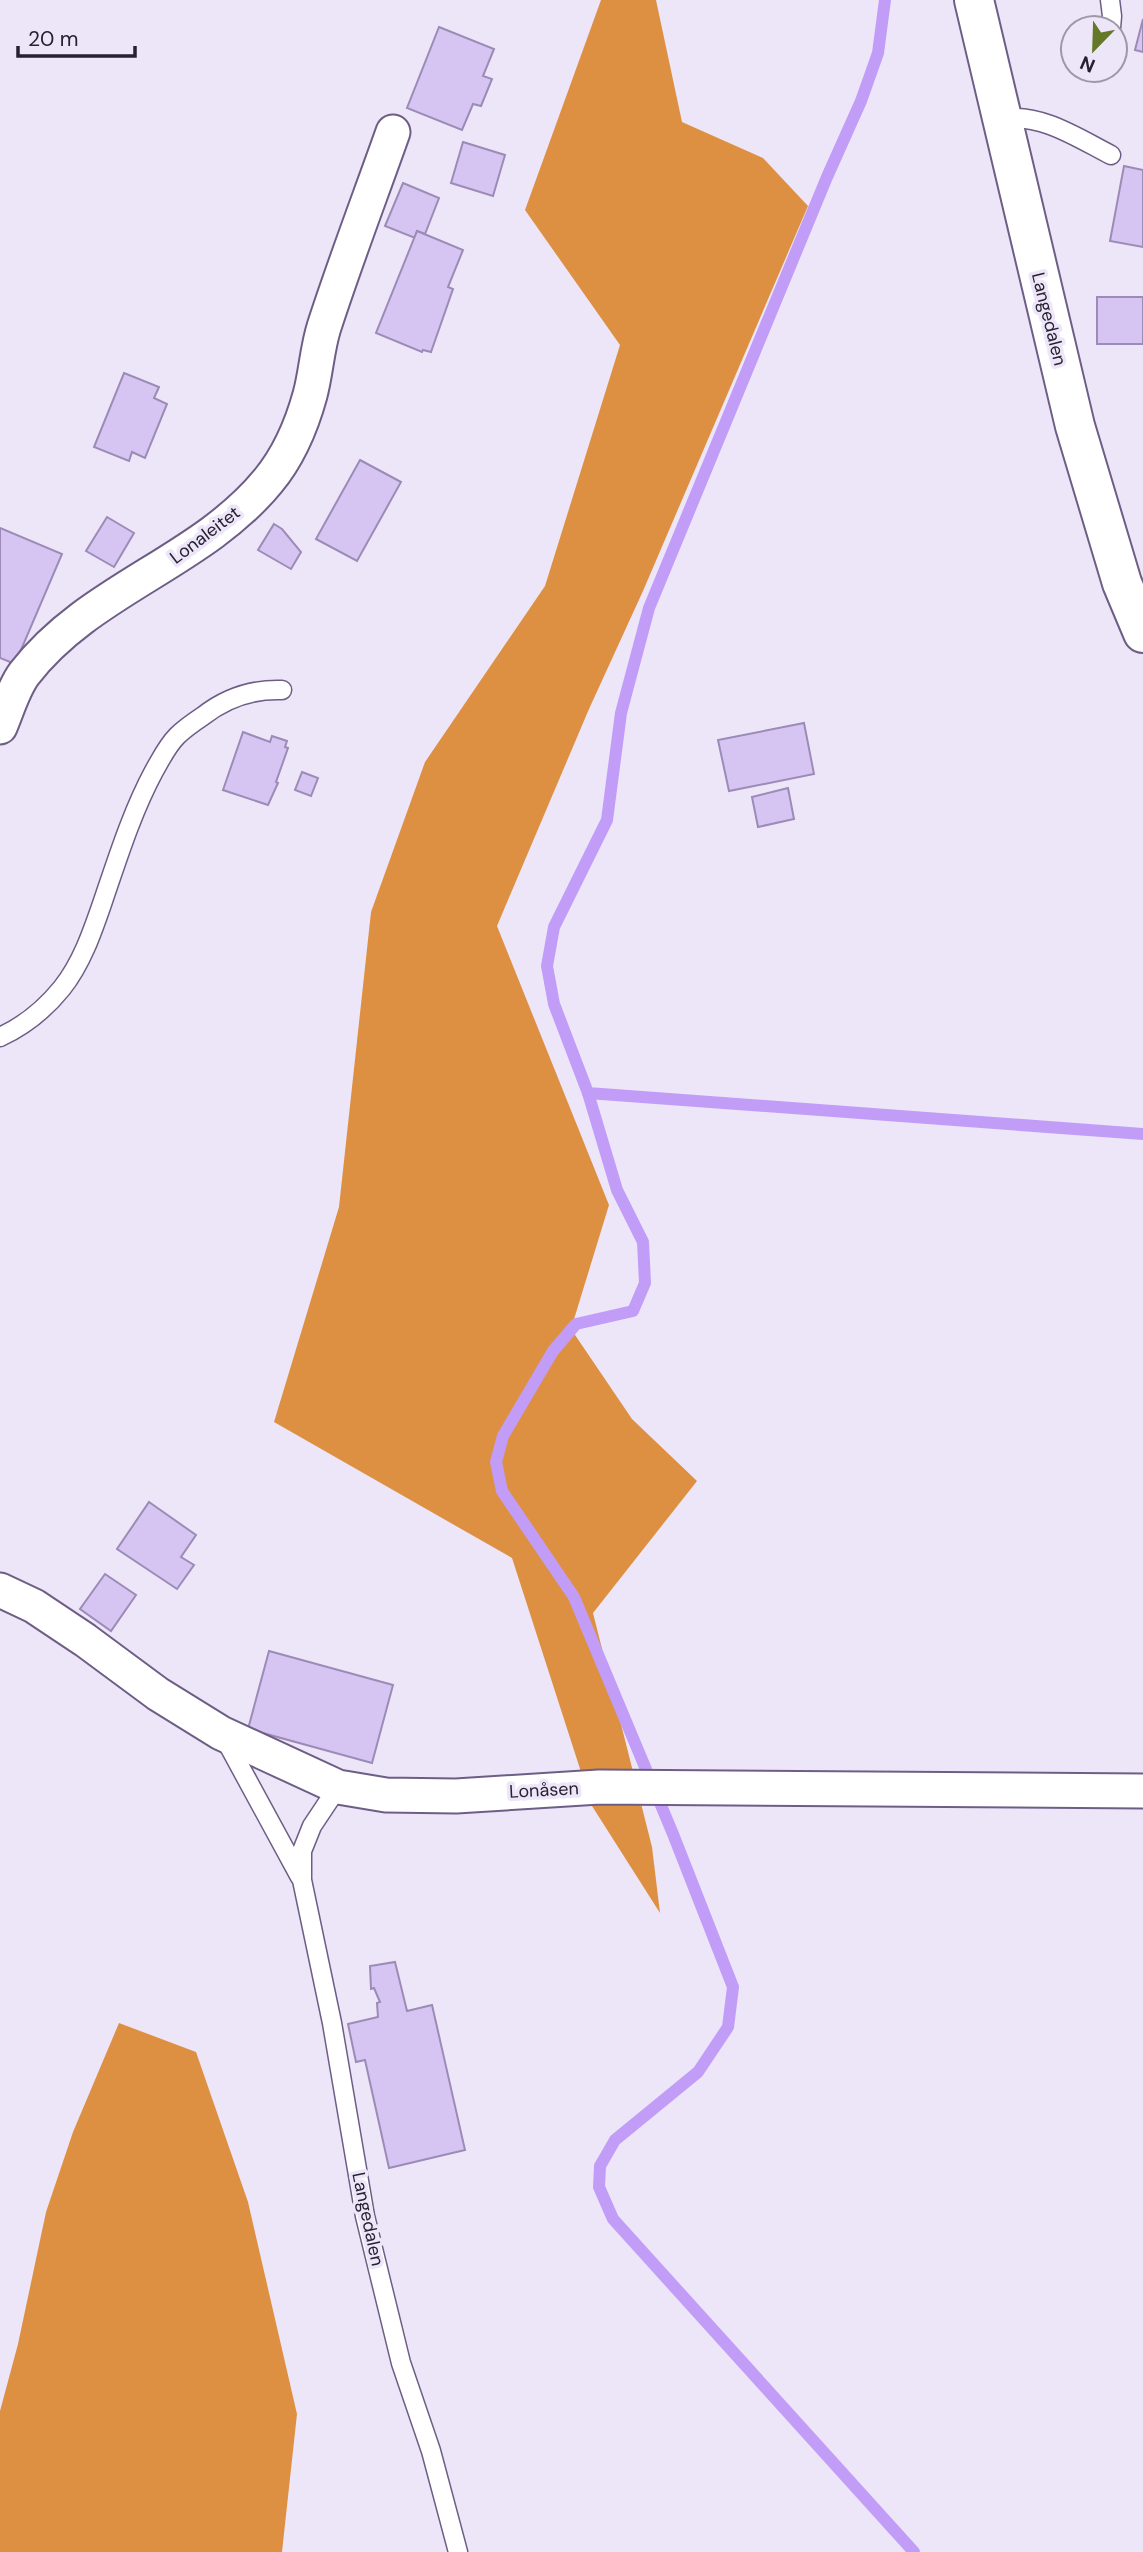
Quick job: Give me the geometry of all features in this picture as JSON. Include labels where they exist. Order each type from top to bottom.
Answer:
[{"type":"main road","name":"Langedalen","points":[[974,0],[1075,426],[1122,583],[1143,633]]},
{"type":"street","name":"Lonaleitet","points":[[0,727],[22,677],[54,640],[88,612],[177,558],[233,517],[270,479],[298,427],[309,396],[323,331],[393,132]]},
{"type":"street","name":"Lonåsen","points":[[0,1590],[34,1606],[158,1694],[221,1733],[338,1787],[386,1795],[444,1796],[599,1787],[1143,1791]]},
{"type":"lane","points":[[1001,120],[1019,117],[1034,119],[1111,155]]},
{"type":"lane","points":[[0,1037],[38,1013],[63,987],[79,961],[145,788],[164,752],[177,736],[211,709],[244,693],[267,689],[282,690]]},
{"type":"lane","name":"Langedalen","points":[[221,1733],[302,1880]]},
{"type":"lane","name":"Langedalen","points":[[338,1787],[312,1826],[303,1851],[302,1880],[332,2023],[366,2216],[401,2363],[430,2451],[458,2552]]},
{"type":"shaded area","points":[[601,0],[656,0],[682,122],[763,158],[808,206],[497,926],[609,1205],[571,1329],[632,1419],[697,1481],[593,1613],[652,1847],[660,1913],[592,1806],[512,1558],[274,1422],[339,1207],[371,912],[425,762],[545,586],[620,345],[525,210]]},
{"type":"shaded area","points":[[119,2023],[196,2052],[248,2202],[297,2414],[282,2552],[0,2552],[0,2411],[18,2344],[46,2212],[73,2132]]},
{"type":"building","points":[[1143,19],[1143,52],[1135,50]]},
{"type":"building","points":[[439,27],[494,49],[483,76],[492,79],[481,106],[473,104],[462,130],[407,108]]},
{"type":"building","points":[[463,142],[505,155],[493,196],[451,183]]},
{"type":"building","points":[[1124,166],[1143,170],[1143,247],[1110,241]]},
{"type":"building","points":[[403,183],[439,198],[425,234],[417,231],[415,238],[385,226]]},
{"type":"building","points":[[417,231],[463,250],[448,287],[453,289],[431,352],[422,352],[376,333]]},
{"type":"building","points":[[1097,297],[1143,297],[1143,344],[1097,344]]},
{"type":"building","points":[[124,373],[159,387],[154,398],[167,404],[145,458],[132,452],[129,461],[94,447]]},
{"type":"building","points":[[360,460],[401,482],[357,561],[316,539]]},
{"type":"building","points":[[107,517],[134,533],[114,567],[86,551]]},
{"type":"building","points":[[274,524],[282,529],[301,552],[291,569],[258,550]]},
{"type":"building","points":[[0,528],[62,554],[15,664],[0,658]]},
{"type":"building","points":[[804,723],[814,774],[729,791],[718,740]]},
{"type":"building","points":[[243,732],[270,742],[272,736],[287,741],[285,747],[288,748],[276,782],[278,783],[268,805],[223,790]]},
{"type":"building","points":[[302,772],[318,778],[311,796],[295,790]]},
{"type":"building","points":[[788,788],[794,819],[758,827],[752,797]]},
{"type":"building","points":[[149,1502],[196,1535],[181,1557],[194,1565],[177,1589],[117,1549]]},
{"type":"building","points":[[105,1574],[136,1595],[111,1631],[80,1609]]},
{"type":"building","points":[[269,1651],[393,1685],[372,1763],[248,1729]]},
{"type":"building","points":[[395,1962],[407,2011],[432,2005],[465,2150],[389,2168],[365,2060],[356,2062],[348,2024],[378,2017],[377,2003],[380,2002],[374,1988],[371,1989],[370,1966]]},
{"type":"waterway","points":[[885,0],[878,53],[861,101],[649,608],[621,713],[607,820],[554,927],[547,966],[554,1004],[588,1093],[1143,1134]]},
{"type":"waterway","points":[[588,1093],[617,1190],[643,1242],[645,1283],[633,1311],[576,1324],[553,1351],[503,1436],[496,1462],[502,1491],[574,1597],[673,1834],[733,1987],[728,2027],[698,2072],[615,2140],[600,2166],[599,2187],[613,2219],[914,2552]]}]
